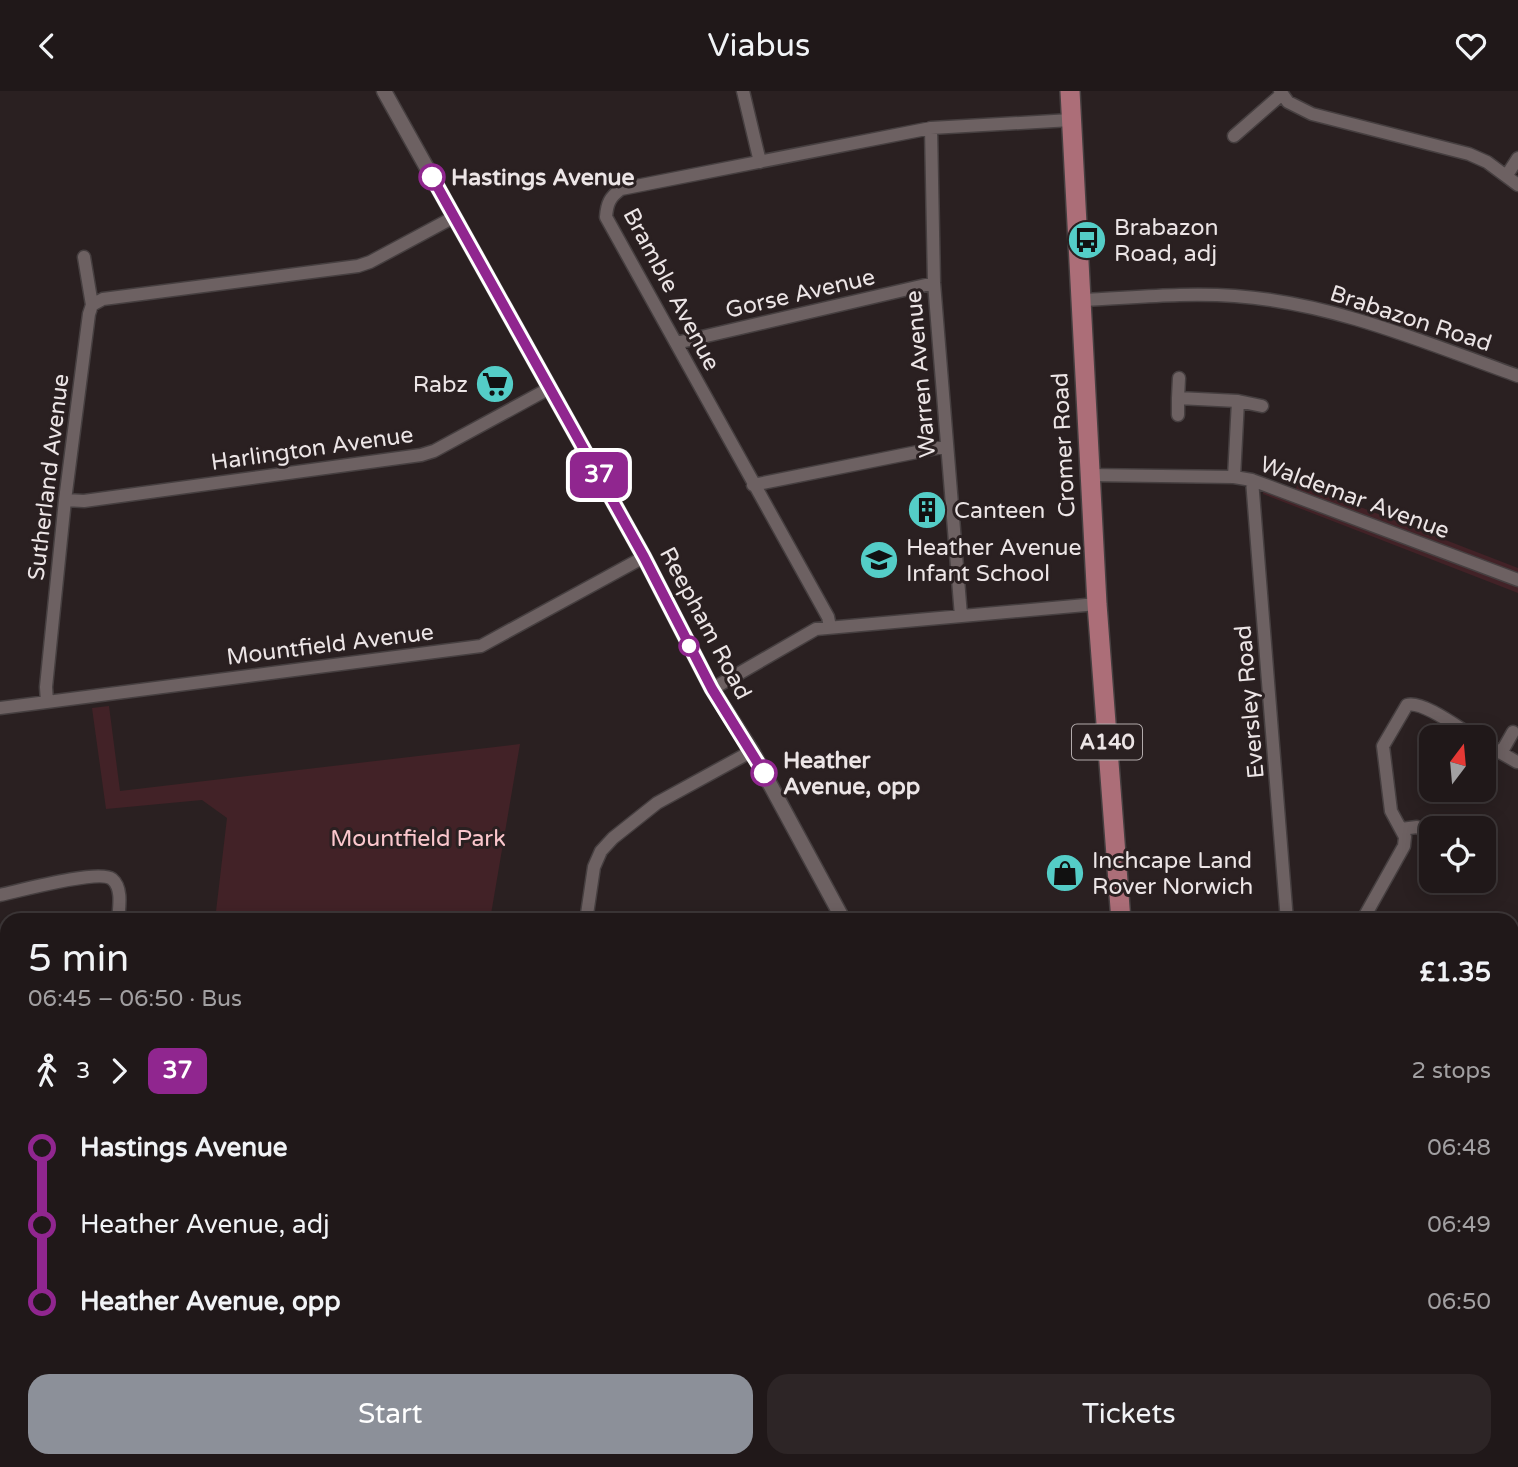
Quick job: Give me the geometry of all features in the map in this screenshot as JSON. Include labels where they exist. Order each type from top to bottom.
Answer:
[{"type":"highway","name":"Cromer Road","points":[[1070,91],[1089,475],[1120,913]]},
{"type":"street","name":"Reepham Road","points":[[384,91],[644,557],[712,689],[752,751],[840,913]]},
{"type":"street","points":[[743,91],[760,162]]},
{"type":"street","points":[[1234,136],[1281,93],[1288,101],[1312,114],[1469,154],[1507,175],[1518,185]]},
{"type":"street","name":"Bramble Avenue","points":[[830,627],[824,610],[606,217],[611,196],[621,189],[931,128],[1071,120]]},
{"type":"street","name":"Warren Avenue","points":[[931,128],[933,283],[961,616]]},
{"type":"street","points":[[1507,175],[1518,158]]},
{"type":"street","points":[[92,305],[103,299],[358,266],[454,217]]},
{"type":"street","name":"Sutherland Avenue","points":[[47,702],[46,687],[65,500],[92,305],[84,257]]},
{"type":"street","name":"Gorse Avenue","points":[[676,343],[933,283]]},
{"type":"street","name":"Brabazon Road","points":[[1080,300],[1192,295],[1268,300],[1309,307],[1371,323],[1518,376]]},
{"type":"street","points":[[1178,379],[1178,415]]},
{"type":"street","name":"Harlington Avenue","points":[[65,500],[84,501],[421,455],[434,451],[550,389]]},
{"type":"street","points":[[1178,398],[1238,401],[1262,406]]},
{"type":"street","points":[[1234,477],[1238,401]]},
{"type":"street","points":[[753,485],[947,446]]},
{"type":"street","name":"Waldemar Avenue","points":[[1089,475],[1252,479],[1518,580]]},
{"type":"street","name":"Eversley Road","points":[[1252,479],[1286,913]]},
{"type":"street","name":"Mountfield Avenue","points":[[0,708],[481,646],[644,557]]},
{"type":"street","points":[[712,689],[816,629],[1097,604]]},
{"type":"street","points":[[1366,913],[1404,846],[1405,837],[1391,811],[1383,746],[1387,737],[1407,705],[1415,703],[1454,725]]},
{"type":"street","points":[[1501,753],[1513,732]]},
{"type":"street","points":[[1496,750],[1517,762]]},
{"type":"street","points":[[587,913],[594,867],[601,851],[612,838],[657,803],[752,751]]},
{"type":"street","points":[[1401,829],[1419,828]]},
{"type":"street","points":[[0,895],[85,877],[105,876],[112,879],[119,892],[118,913]]},
{"type":"green space","points":[[1264,482],[1294,494],[1298,483],[1518,568],[1518,593],[1263,494]]},
{"type":"green space","name":"Mountfield Park","points":[[109,706],[120,791],[520,744],[491,913],[216,913],[227,818],[202,800],[106,809],[92,708]]},
{"type":"bus line","name":"37","points":[[432,177],[644,557],[712,689],[764,773]]},
{"type":"place","name":"Hastings Avenue","points":[[432,177]]},
{"type":"place","name":"Brabazon Road, adj","points":[[1087,240]]},
{"type":"place","name":"Rabz","points":[[495,384]]},
{"type":"place","name":"Canteen","points":[[927,510]]},
{"type":"place","name":"Heather Avenue Infant School","points":[[879,560]]},
{"type":"place","name":"Heather Avenue, opp","points":[[764,773]]},
{"type":"place","name":"Inchcape Land Rover Norwich","points":[[1065,873]]}]
